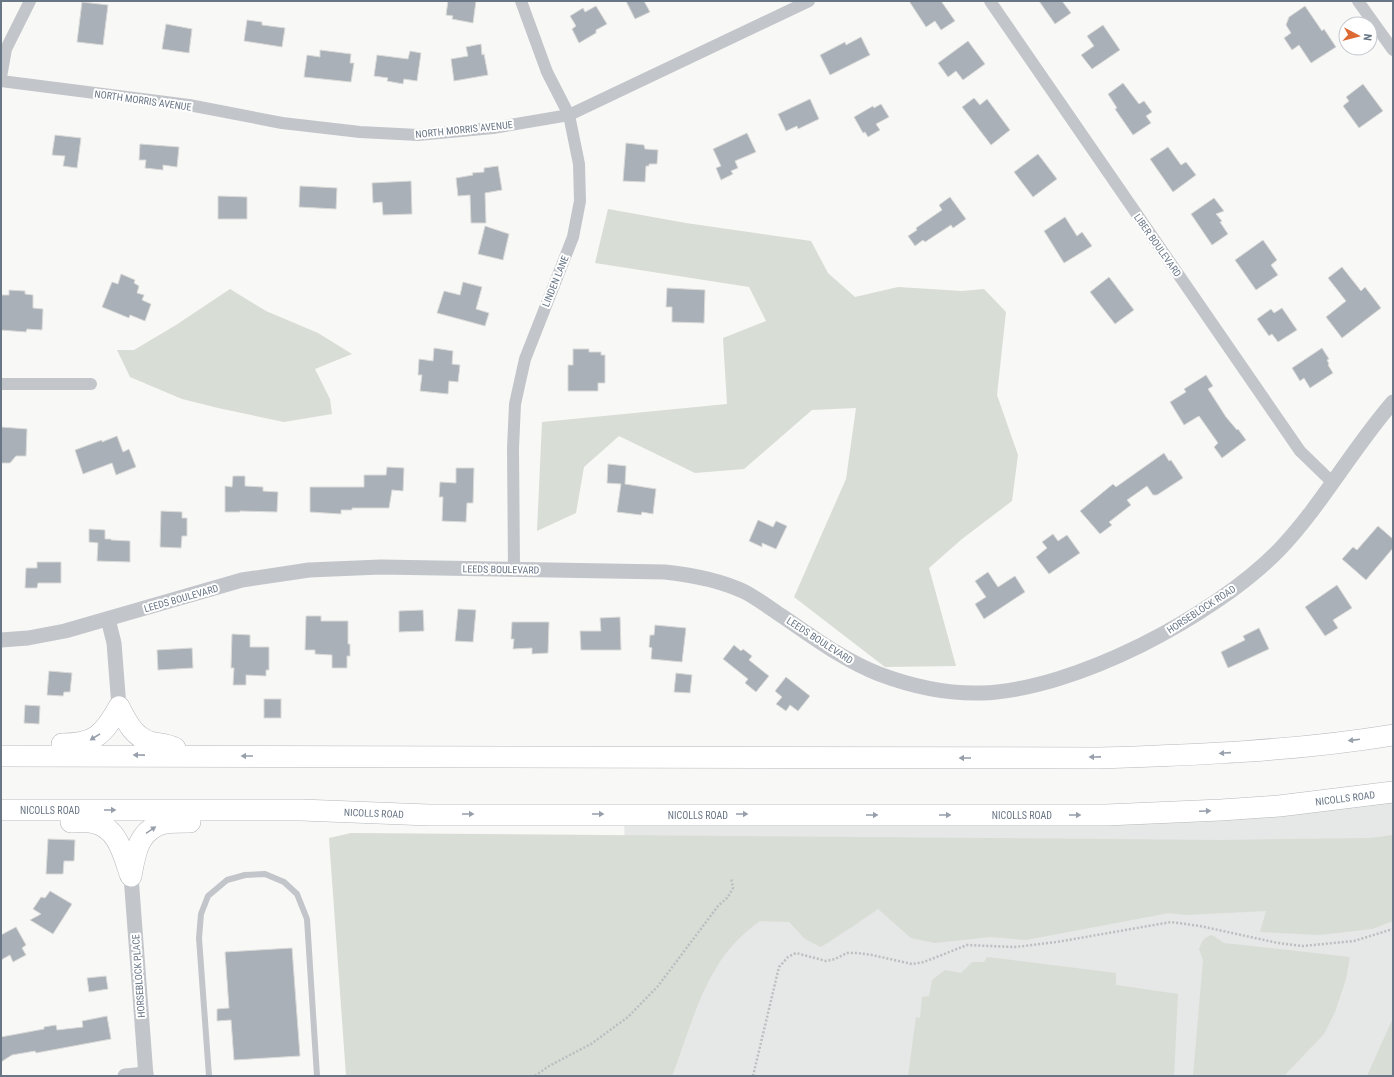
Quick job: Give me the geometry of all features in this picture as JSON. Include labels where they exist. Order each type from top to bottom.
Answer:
[{"type":"highway","points":[[1,744],[77,744],[85,742],[98,736],[105,729],[119,707]]},
{"type":"highway","points":[[119,707],[129,727],[141,738],[173,747],[192,756]]},
{"type":"highway","points":[[1,756],[1098,758],[1211,754],[1268,750],[1393,735]]},
{"type":"highway","name":"NICOLLS ROAD","points":[[1,810],[301,810],[430,814],[1106,815],[1206,811],[1279,806],[1393,792]]},
{"type":"highway","points":[[131,876],[136,849],[140,842],[150,829],[166,823],[301,822],[430,814]]},
{"type":"highway","points":[[1,817],[40,822],[91,822],[97,824],[110,832],[117,839],[121,846],[131,876]]},
{"type":"street","points":[[1,77],[6,48],[30,1]]},
{"type":"street","name":"LINDEN LANE","points":[[514,569],[513,448],[515,404],[525,359],[573,237],[580,201],[580,164],[569,115],[547,72],[521,1]]},
{"type":"street","name":"NORTH MORRIS AVENUE","points":[[1,81],[189,105],[282,123],[360,132],[418,135],[494,128],[569,115],[809,1]]},
{"type":"street","name":"LIBER BOULEVARD","points":[[990,1],[1300,451],[1333,483]]},
{"type":"street","points":[[1358,1],[1393,50]]},
{"type":"street","points":[[1,384],[91,384]]},
{"type":"street","name":"HORSEBLOCK ROAD","points":[[982,693],[1024,688],[1045,683],[1076,672],[1132,649],[1196,614],[1224,596],[1278,551],[1298,529],[1393,402]]},
{"type":"street","name":"LEEDS BOULEVARD","points":[[1,640],[28,638],[50,634],[108,619],[242,580],[271,575],[331,569],[381,567],[665,572],[705,578],[746,593],[843,657],[862,667],[900,681],[922,686],[959,693],[982,693]]},
{"type":"street","points":[[108,619],[114,644],[119,707]]},
{"type":"street","name":"HORSEBLOCK PLACE","points":[[131,876],[146,1075]]},
{"type":"street","points":[[125,1076],[146,1075]]},
{"type":"lane","points":[[209,1076],[199,938],[201,914],[208,896],[226,880],[245,875],[259,874],[265,874],[284,882],[297,894],[307,919],[318,1076]]},
{"type":"path","points":[[535,1076],[549,1066],[591,1044],[628,1017],[658,986],[718,906],[728,897],[733,888],[730,878]]},
{"type":"path","points":[[753,1076],[779,967],[788,957],[796,953],[826,961],[835,959],[847,953],[858,953],[912,964],[930,960],[967,945],[1015,947],[1057,942],[1171,922],[1200,926],[1278,943],[1303,946],[1354,941],[1393,929]]},
{"type":"shaded area","points":[[608,209],[686,223],[811,241],[828,273],[855,297],[898,287],[962,291],[984,289],[1006,312],[997,395],[1018,455],[1012,501],[962,539],[929,568],[956,666],[885,667],[794,597],[846,479],[856,408],[812,410],[744,469],[695,473],[619,436],[584,467],[576,513],[537,531],[542,422],[727,404],[723,338],[766,321],[749,287],[595,263]]},
{"type":"shaded area","points":[[230,289],[266,311],[318,333],[352,354],[315,369],[330,399],[332,414],[284,422],[182,399],[130,377],[117,350],[134,350],[176,325]]},
{"type":"shaded area","points":[[1393,792],[1393,1076],[629,1076],[624,814],[1106,815]]},
{"type":"shaded area","points":[[351,833],[1222,840],[1370,838],[1393,835],[1393,921],[1372,929],[1320,935],[1260,932],[1266,911],[1186,915],[1169,913],[1026,940],[991,937],[935,943],[911,938],[878,909],[821,947],[805,939],[789,922],[760,921],[736,942],[725,954],[716,968],[697,1007],[672,1076],[346,1076],[329,838]]},
{"type":"shaded area","points":[[1212,935],[1224,943],[1350,957],[1346,979],[1335,1012],[1324,1034],[1284,1076],[1193,1076],[1203,960],[1199,949],[1204,940]]},
{"type":"shaded area","points":[[987,957],[1116,973],[1116,985],[1178,994],[1174,1076],[908,1076],[916,1017],[920,1018],[922,997],[929,996],[932,980],[945,970],[961,973],[972,962],[984,962]]},
{"type":"shaded area","points":[[1393,1018],[1393,1076],[1367,1076]]},
{"type":"building","points":[[448,1],[476,1],[473,23],[452,19],[453,16],[446,15]]},
{"type":"building","points":[[626,1],[644,1],[650,12],[635,19]]},
{"type":"building","points":[[909,1],[941,1],[955,21],[941,30],[935,21],[926,27]]},
{"type":"building","points":[[1039,1],[1062,1],[1071,13],[1055,24]]},
{"type":"building","points":[[82,2],[108,5],[103,45],[77,42]]},
{"type":"building","points":[[596,6],[607,24],[596,30],[596,33],[579,43],[572,29],[576,26],[570,16],[583,8],[585,12]]},
{"type":"building","points":[[1305,6],[1322,31],[1324,29],[1336,47],[1311,63],[1299,45],[1292,50],[1284,38],[1291,33],[1286,25],[1289,17]]},
{"type":"building","points":[[247,20],[262,22],[262,25],[285,28],[282,47],[244,41]]},
{"type":"building","points":[[166,24],[192,29],[189,53],[162,49]]},
{"type":"building","points":[[1103,25],[1120,50],[1092,69],[1081,55],[1094,46],[1087,36]]},
{"type":"building","points":[[861,37],[870,55],[830,75],[820,55],[845,42],[846,45]]},
{"type":"building","points":[[968,41],[985,64],[963,80],[956,71],[948,77],[938,63]]},
{"type":"building","points":[[481,44],[482,55],[484,54],[488,75],[454,81],[451,59],[468,56],[466,47]]},
{"type":"building","points":[[320,50],[351,54],[350,63],[354,63],[351,82],[304,77],[307,55],[320,57]]},
{"type":"building","points":[[410,51],[421,53],[417,81],[404,79],[403,84],[387,81],[388,78],[374,76],[377,55],[408,59]]},
{"type":"building","points":[[1123,83],[1139,104],[1144,101],[1152,112],[1146,116],[1151,123],[1133,135],[1115,109],[1117,108],[1108,94]]},
{"type":"building","points":[[1363,84],[1383,111],[1359,128],[1343,106],[1349,101],[1346,97]]},
{"type":"building","points":[[974,98],[980,105],[987,99],[1010,130],[991,145],[962,107]]},
{"type":"building","points":[[810,99],[819,119],[798,129],[797,126],[786,131],[778,114]]},
{"type":"building","points":[[881,104],[889,117],[876,124],[880,130],[868,137],[865,132],[863,133],[854,117],[873,106],[874,108]]},
{"type":"building","points":[[747,133],[756,152],[735,161],[738,168],[731,171],[733,174],[721,180],[716,168],[721,166],[713,149]]},
{"type":"building","points":[[55,135],[81,138],[77,168],[63,166],[65,156],[52,155]]},
{"type":"building","points":[[626,143],[644,145],[645,149],[658,150],[657,164],[649,164],[649,166],[646,166],[645,182],[623,181]]},
{"type":"building","points":[[140,144],[179,147],[177,167],[163,165],[163,170],[145,168],[146,160],[139,160]]},
{"type":"building","points":[[1168,147],[1181,165],[1186,162],[1196,175],[1173,192],[1150,159]]},
{"type":"building","points":[[1038,154],[1057,179],[1033,197],[1014,172]]},
{"type":"building","points":[[498,166],[502,190],[485,193],[486,223],[471,223],[470,195],[458,196],[456,178],[473,175],[472,173],[484,172],[484,168]]},
{"type":"building","points":[[411,181],[412,214],[383,215],[382,202],[373,203],[372,183]]},
{"type":"building","points":[[300,186],[337,188],[336,209],[299,207]]},
{"type":"building","points":[[218,196],[247,197],[247,219],[218,219]]},
{"type":"building","points":[[950,197],[966,219],[953,228],[951,225],[925,242],[923,240],[915,246],[908,236],[917,230],[916,228],[942,210],[939,205]]},
{"type":"building","points":[[1214,198],[1224,211],[1216,214],[1222,221],[1220,222],[1228,234],[1212,245],[1191,214]]},
{"type":"building","points":[[1065,217],[1077,236],[1082,232],[1092,246],[1064,263],[1044,231]]},
{"type":"building","points":[[485,226],[509,234],[503,260],[478,254]]},
{"type":"building","points":[[1263,240],[1277,260],[1271,265],[1278,275],[1256,290],[1235,260]]},
{"type":"building","points":[[1342,267],[1361,291],[1365,287],[1381,308],[1342,338],[1326,317],[1346,301],[1328,278]]},
{"type":"building","points":[[121,274],[135,280],[134,283],[139,286],[137,293],[144,295],[142,300],[151,304],[145,321],[130,315],[129,318],[102,307],[112,282],[118,284]]},
{"type":"building","points":[[1109,277],[1134,310],[1115,324],[1090,292]]},
{"type":"building","points":[[463,282],[482,287],[476,309],[489,313],[485,326],[437,313],[444,291],[460,295]]},
{"type":"building","points":[[667,288],[705,290],[704,323],[672,322],[672,307],[666,307]]},
{"type":"building","points":[[9,290],[25,291],[25,294],[33,295],[33,308],[43,309],[42,330],[27,329],[26,332],[1,330],[1,295],[9,295]]},
{"type":"building","points":[[1282,308],[1297,330],[1278,342],[1272,334],[1269,336],[1257,319],[1271,309],[1274,313]]},
{"type":"building","points":[[434,348],[453,351],[452,364],[460,365],[458,382],[449,381],[448,394],[420,391],[422,375],[418,375],[419,359],[433,361]]},
{"type":"building","points":[[1322,348],[1329,359],[1327,360],[1328,365],[1333,373],[1310,388],[1304,378],[1300,381],[1292,368]]},
{"type":"building","points":[[573,349],[589,349],[589,352],[601,352],[601,355],[605,355],[605,383],[598,383],[598,391],[568,391],[568,365],[573,365]]},
{"type":"building","points":[[1206,375],[1213,386],[1208,389],[1226,417],[1246,440],[1222,458],[1214,447],[1218,443],[1199,416],[1184,425],[1170,402],[1186,392],[1184,389]]},
{"type":"building","points":[[1,427],[27,429],[26,456],[16,456],[10,463],[1,463]]},
{"type":"building","points":[[117,436],[123,452],[129,449],[136,467],[116,475],[112,463],[83,474],[75,450]]},
{"type":"building","points":[[1164,453],[1169,461],[1171,460],[1183,478],[1157,495],[1153,495],[1147,486],[1127,500],[1131,505],[1109,522],[1112,525],[1100,534],[1080,511],[1113,484],[1116,487]]},
{"type":"building","points":[[608,464],[626,466],[625,484],[656,489],[653,514],[642,512],[641,515],[617,512],[621,484],[607,483]]},
{"type":"building","points":[[387,467],[404,468],[403,491],[392,490],[389,508],[352,508],[352,510],[341,510],[341,514],[310,512],[310,487],[364,487],[364,475],[386,475]]},
{"type":"building","points":[[456,468],[474,468],[473,503],[467,503],[466,522],[442,521],[443,497],[439,497],[440,482],[456,483]]},
{"type":"building","points":[[233,476],[245,476],[245,486],[263,487],[263,491],[278,492],[277,512],[225,512],[225,486],[232,487]]},
{"type":"building","points":[[161,511],[182,512],[182,518],[187,518],[187,536],[182,536],[181,548],[160,547]]},
{"type":"building","points":[[758,520],[773,527],[776,521],[787,526],[776,549],[762,543],[762,547],[749,541]]},
{"type":"building","points":[[1378,526],[1393,539],[1393,548],[1366,580],[1342,559],[1353,547],[1357,550]]},
{"type":"building","points":[[89,529],[105,530],[105,539],[130,541],[130,562],[97,561],[98,543],[89,542]]},
{"type":"building","points":[[1053,534],[1058,541],[1067,535],[1080,553],[1049,574],[1036,557],[1047,548],[1042,542]]},
{"type":"building","points":[[37,562],[61,562],[61,583],[38,583],[37,588],[25,588],[26,568],[37,568]]},
{"type":"building","points":[[988,572],[998,587],[1015,576],[1025,592],[984,619],[975,604],[986,597],[975,581]]},
{"type":"building","points":[[1337,585],[1352,608],[1333,620],[1338,628],[1325,636],[1305,607]]},
{"type":"building","points":[[458,609],[476,610],[473,642],[455,641]]},
{"type":"building","points":[[423,610],[424,631],[399,632],[399,611]]},
{"type":"building","points":[[306,616],[321,616],[321,621],[348,621],[348,644],[350,644],[350,656],[347,656],[347,668],[332,668],[332,655],[315,654],[315,650],[305,650]]},
{"type":"building","points":[[620,617],[621,650],[581,650],[580,631],[601,631],[600,618]]},
{"type":"building","points":[[512,622],[549,622],[548,653],[532,654],[532,648],[513,649],[514,639],[511,639]]},
{"type":"building","points":[[655,625],[686,628],[682,662],[651,659],[652,648],[649,647],[650,635],[654,635]]},
{"type":"building","points":[[1259,628],[1269,649],[1228,668],[1221,652],[1245,640],[1243,636]]},
{"type":"building","points":[[232,634],[250,635],[250,647],[269,647],[269,670],[266,670],[266,676],[246,675],[246,685],[233,685],[234,668],[231,668]]},
{"type":"building","points":[[734,645],[741,651],[743,649],[752,656],[749,660],[769,676],[756,692],[745,683],[748,679],[723,659]]},
{"type":"building","points":[[192,648],[193,668],[158,670],[157,650]]},
{"type":"building","points":[[49,671],[72,673],[70,692],[64,692],[63,696],[47,695]]},
{"type":"building","points":[[676,673],[692,675],[690,693],[674,692]]},
{"type":"building","points":[[786,677],[810,696],[798,711],[790,705],[786,711],[776,704],[782,697],[775,691]]},
{"type":"building","points":[[264,699],[281,699],[281,718],[264,718]]},
{"type":"building","points":[[25,705],[40,706],[39,724],[24,723]]},
{"type":"building","points":[[48,839],[75,840],[74,861],[64,861],[63,874],[46,874]]},
{"type":"building","points":[[50,891],[72,904],[53,934],[30,920],[41,914],[33,909],[41,897],[45,898]]},
{"type":"building","points":[[16,927],[26,945],[22,948],[26,955],[13,962],[10,955],[1,960],[1,935]]},
{"type":"building","points":[[292,948],[300,1056],[234,1060],[231,1020],[217,1021],[217,1009],[229,1008],[225,952]]},
{"type":"building","points":[[106,976],[108,989],[89,992],[87,978]]},
{"type":"building","points":[[107,1016],[111,1039],[36,1053],[35,1051],[12,1055],[1,1062],[1,1037],[44,1029],[44,1027],[56,1025],[57,1030],[83,1027],[82,1021]]}]
